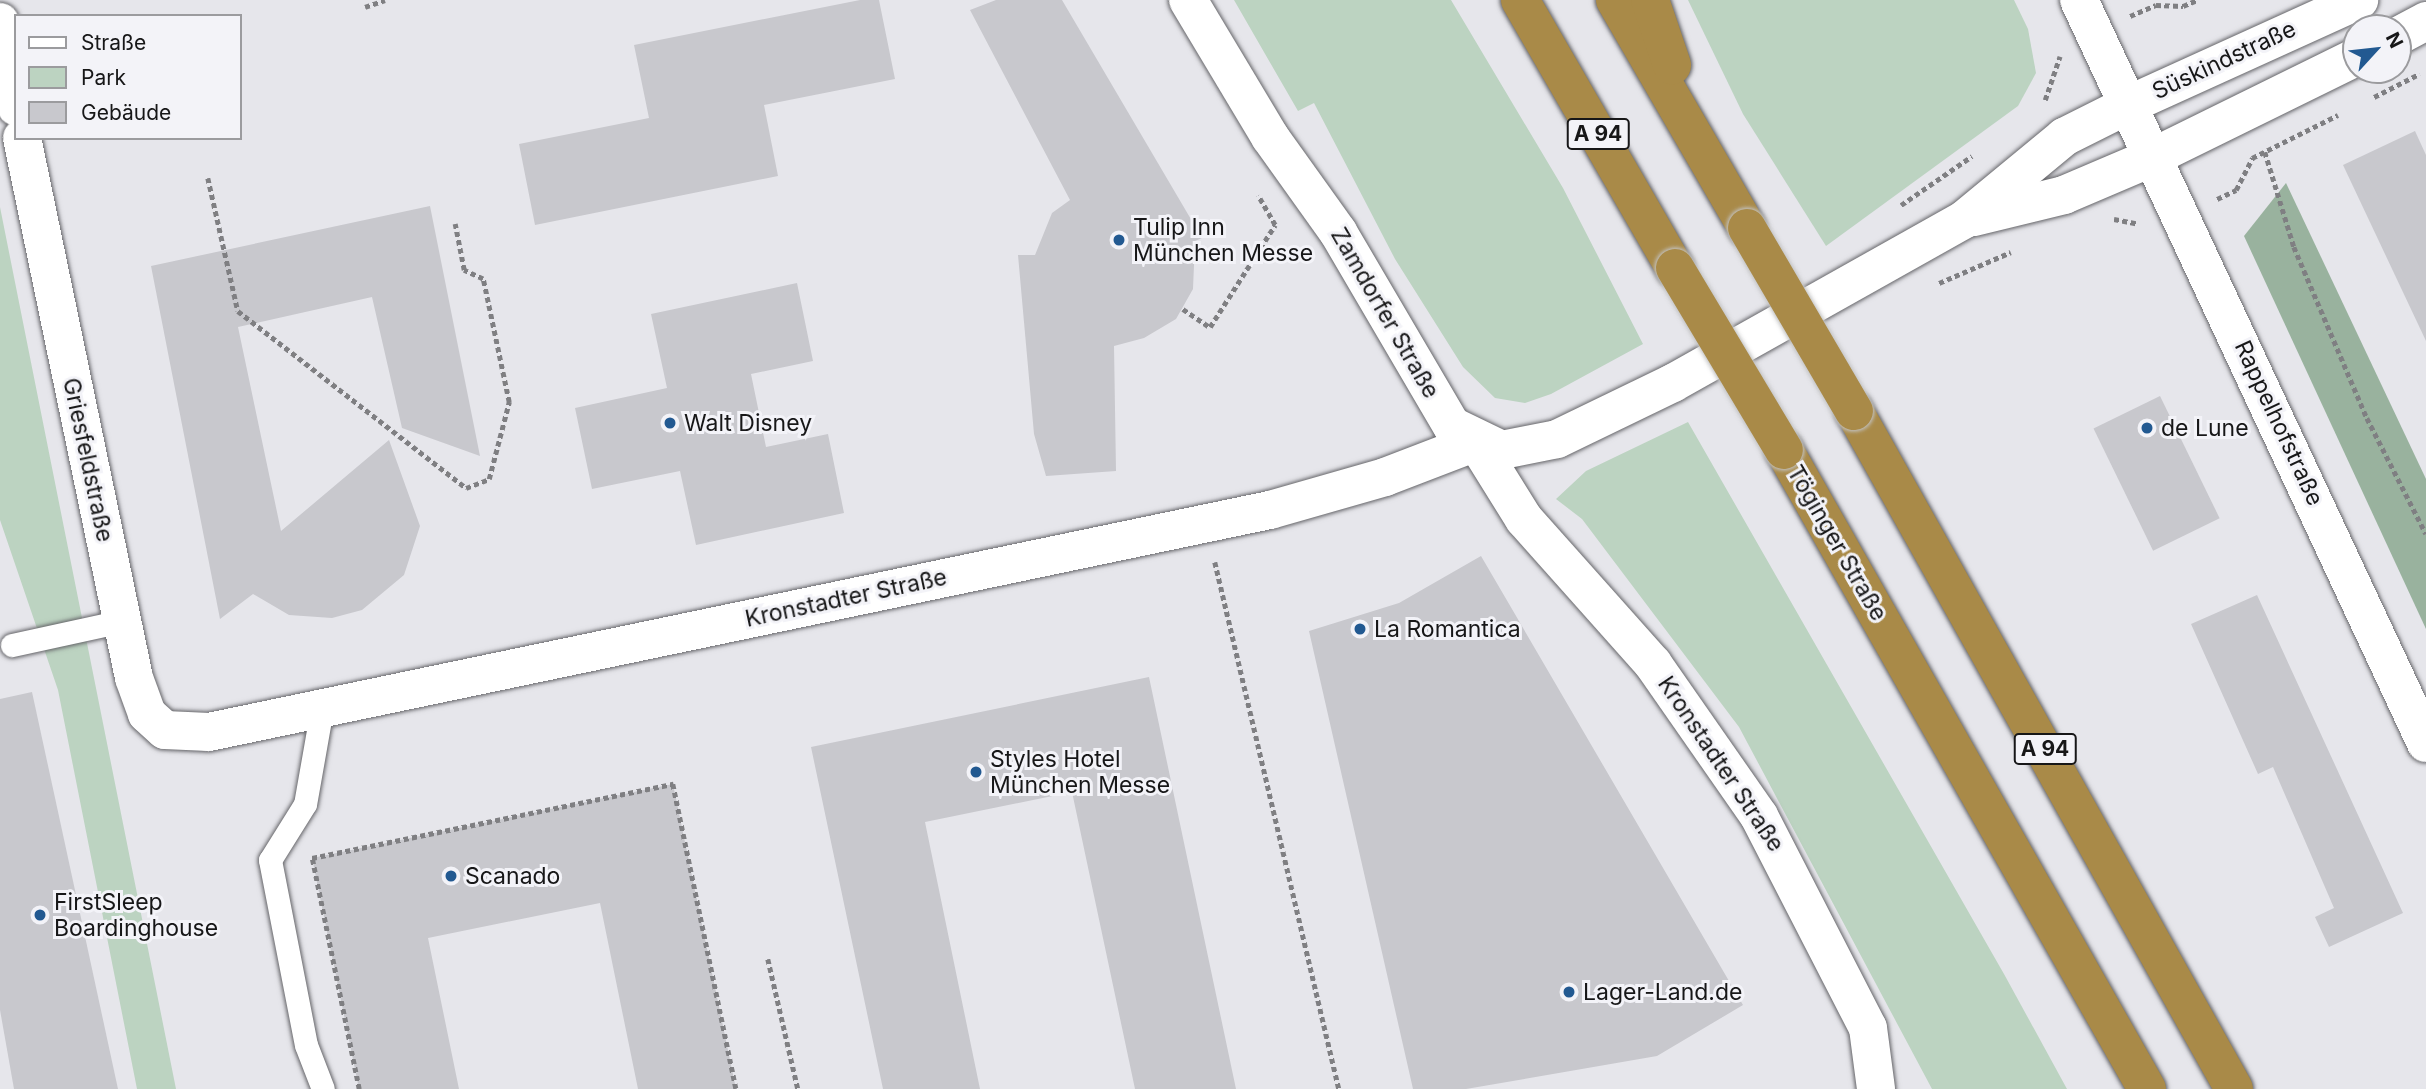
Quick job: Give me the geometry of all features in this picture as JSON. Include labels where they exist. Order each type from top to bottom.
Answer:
[{"type":"highway","name":"Töginger Straße","points":[[1520,0],[1784,450],[2147,1089]]},
{"type":"highway","name":"A 94","points":[[1615,0],[1854,411],[2234,1089]]},
{"type":"highway","points":[[1650,0],[1695,137]]},
{"type":"street","name":"Zamdorfer Straße","points":[[1188,0],[1262,125],[1338,232],[1452,426],[1476,442]]},
{"type":"street","name":"Rappelhofstraße","points":[[2079,0],[2426,743]]},
{"type":"street","name":"Süskindstraße","points":[[2128,105],[2359,0]]},
{"type":"street","points":[[0,22],[14,96]]},
{"type":"street","points":[[1965,219],[2064,195],[2153,157],[2342,64]]},
{"type":"street","points":[[1476,442],[1502,450],[1557,439],[1673,383],[1965,219],[2064,138],[2128,105]]},
{"type":"street","name":"Griesfeldstraße","points":[[22,140],[122,621],[147,714],[165,730],[209,732]]},
{"type":"street","name":"Kronstadter Straße","points":[[209,732],[1207,523],[1385,477],[1476,442],[1524,519],[1653,664],[1759,816],[1868,1028],[1877,1089]]},
{"type":"lane","points":[[12,645],[122,621]]},
{"type":"lane","points":[[321,708],[305,804],[270,860],[306,1045],[323,1089]]},
{"type":"path","points":[[365,6],[385,0]]},
{"type":"path","points":[[2156,5],[2183,6],[2197,0]]},
{"type":"path","points":[[2364,102],[2426,71]]},
{"type":"path","points":[[2038,106],[2048,97]]},
{"type":"path","points":[[2236,190],[2252,158],[2352,108]]},
{"type":"path","points":[[1895,209],[1984,148]]},
{"type":"path","points":[[2265,152],[2294,247],[2367,418],[2426,534]]},
{"type":"path","points":[[208,178],[237,311],[466,488],[489,479],[509,402],[483,279],[464,270],[454,224]]},
{"type":"path","points":[[1933,285],[2020,249]]},
{"type":"path","points":[[1183,309],[1210,327],[1252,261]]},
{"type":"path","points":[[1207,523],[1339,1089]]},
{"type":"path","points":[[359,1089],[312,859],[673,784],[736,1089]]},
{"type":"path","points":[[768,959],[798,1089]]},
{"type":"green space","points":[[1234,0],[1451,0],[1563,188],[1643,344],[1551,394],[1525,403],[1495,398],[1463,367],[1395,259],[1314,103],[1298,111]]},
{"type":"green space","points":[[1688,0],[2014,0],[2028,29],[2036,73],[2018,106],[1826,246],[1743,114]]},
{"type":"green space","points":[[2286,183],[2426,479],[2426,629],[2244,236]]},
{"type":"green space","points":[[0,207],[176,1089],[137,1089],[58,690],[0,520]]},
{"type":"green space","points":[[1688,422],[2067,1089],[1932,1089],[1739,727],[1582,519],[1556,499],[1586,471]]},
{"type":"building","points":[[860,0],[879,0],[895,79],[764,105],[778,176],[535,225],[519,144],[649,118],[634,45]]},
{"type":"building","name":"Tulip Inn München Messe","points":[[996,0],[1062,0],[1202,238],[1195,241],[1193,289],[1176,319],[1144,338],[1114,346],[1116,471],[1046,476],[1034,434],[1018,255],[1035,255],[1052,213],[1070,200],[970,10]]},
{"type":"building","points":[[2415,131],[2426,155],[2426,341],[2343,165]]},
{"type":"building","points":[[430,206],[480,456],[402,428],[372,297],[238,327],[281,531],[389,440],[420,526],[404,575],[362,610],[332,618],[289,615],[253,594],[220,619],[151,266]]},
{"type":"building","name":"Walt Disney","points":[[797,283],[813,361],[751,374],[766,447],[828,434],[844,513],[696,545],[680,471],[592,489],[575,408],[667,388],[651,314]]},
{"type":"building","points":[[2160,396],[2220,518],[2153,551],[2093,428]]},
{"type":"building","points":[[1481,556],[1743,1005],[1657,1056],[1466,1089],[1413,1089],[1309,631],[1399,603]]},
{"type":"building","points":[[2257,595],[2403,913],[2329,947],[2315,917],[2334,908],[2273,767],[2258,774],[2191,624]]},
{"type":"building","points":[[1149,677],[1236,1089],[1135,1089],[1072,792],[925,822],[980,1089],[883,1089],[811,747]]},
{"type":"building","name":"FirstSleep Boardinghouse","points":[[32,692],[118,1089],[14,1089],[0,1010],[0,699]]},
{"type":"building","points":[[673,784],[736,1089],[638,1089],[600,903],[428,938],[459,1089],[359,1089],[312,858]]},
{"type":"place","name":"Tulip Inn München Messe","points":[[1119,240]]},
{"type":"place","name":"Walt Disney","points":[[670,423]]},
{"type":"place","name":"de Lune","points":[[2147,428]]},
{"type":"place","name":"La Romantica","points":[[1360,629]]},
{"type":"place","name":"Styles Hotel München Messe","points":[[976,772]]},
{"type":"place","name":"Scanado","points":[[451,876]]},
{"type":"place","name":"FirstSleep Boardinghouse","points":[[40,915]]},
{"type":"place","name":"Lager-Land.de","points":[[1569,992]]}]
